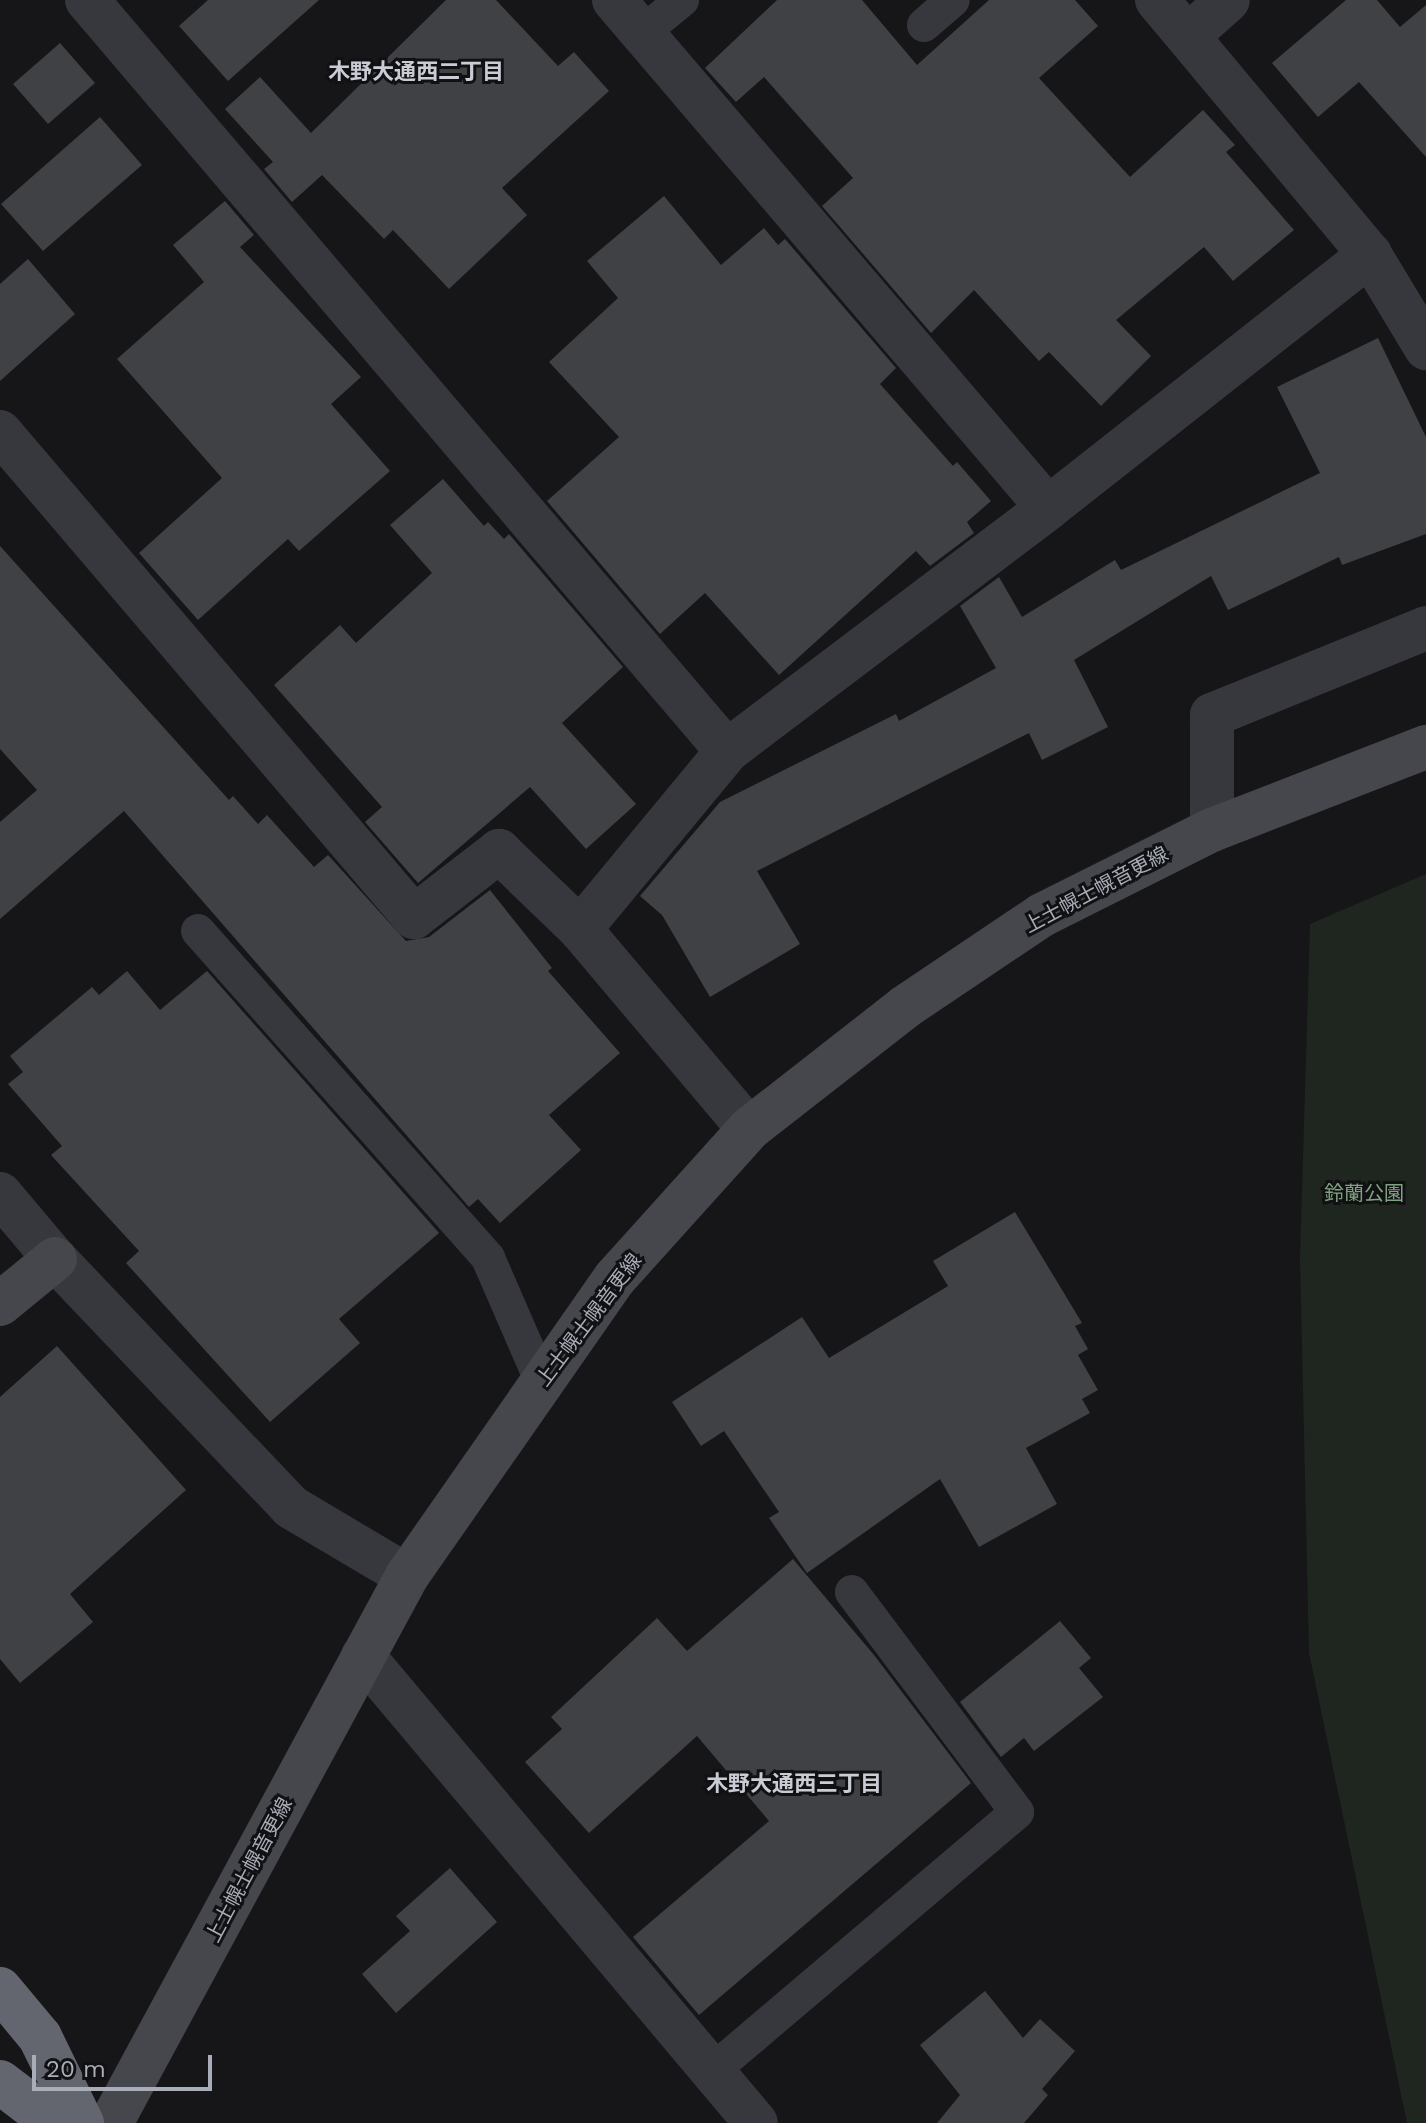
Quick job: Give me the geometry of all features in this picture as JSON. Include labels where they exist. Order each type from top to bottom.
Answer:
[{"type":"highway","points":[[0,1989],[40,2037],[82,2123]]},
{"type":"highway","points":[[0,2082],[54,2123]]},
{"type":"main road","name":"上士幌士幌音更線","points":[[111,2123],[407,1576],[615,1278],[749,1129],[905,1007],[1042,915],[1212,830],[1426,747]]},
{"type":"main road","points":[[0,1304],[55,1259]]},
{"type":"street","points":[[87,0],[727,751]]},
{"type":"street","points":[[614,0],[1048,508]]},
{"type":"street","points":[[1157,0],[1370,255],[1422,332]]},
{"type":"street","points":[[1189,35],[1228,0]]},
{"type":"street","points":[[580,929],[727,751],[1048,508],[1370,255]]},
{"type":"street","points":[[0,432],[414,917],[499,851],[580,929],[749,1129]]},
{"type":"street","points":[[1212,830],[1212,715],[1426,628]]},
{"type":"street","points":[[0,1194],[55,1259],[291,1507],[407,1576]]},
{"type":"street","points":[[363,1656],[756,2123]]},
{"type":"lane","points":[[642,33],[682,0]]},
{"type":"lane","points":[[924,25],[953,0]]},
{"type":"lane","points":[[198,931],[488,1258],[542,1382]]},
{"type":"lane","points":[[712,2071],[1017,1812],[852,1592]]},
{"type":"green space","name":"鈴蘭公園","points":[[1426,874],[1426,2123],[1407,2123],[1309,1653],[1300,1257],[1310,924]]},
{"type":"building","points":[[208,0],[319,0],[228,81],[179,26]]},
{"type":"building","points":[[446,0],[496,0],[558,66],[574,52],[609,91],[502,188],[527,215],[449,289],[393,230],[384,239],[322,175],[292,202],[264,169],[273,162],[225,109],[260,77],[311,133]]},
{"type":"building","points":[[777,0],[862,0],[917,65],[989,0],[1075,0],[1098,26],[1039,78],[1130,177],[1203,110],[1235,145],[1226,152],[1294,230],[1233,281],[1204,247],[1116,320],[1151,356],[1101,406],[1049,352],[1039,361],[974,290],[931,333],[822,206],[853,178],[764,77],[736,102],[705,68]]},
{"type":"building","points":[[1346,0],[1377,0],[1400,27],[1426,5],[1426,157],[1359,82],[1318,117],[1272,63]]},
{"type":"building","points":[[60,43],[95,83],[48,124],[13,84]]},
{"type":"building","points":[[100,117],[142,165],[43,251],[1,204]]},
{"type":"building","points":[[664,196],[721,265],[764,228],[778,245],[785,239],[896,368],[880,384],[953,466],[957,462],[991,501],[967,522],[974,533],[930,566],[916,551],[779,675],[705,593],[660,634],[547,501],[619,437],[549,362],[618,298],[587,261]]},
{"type":"building","points":[[225,201],[254,235],[240,247],[361,377],[331,404],[390,471],[299,551],[288,539],[198,620],[139,553],[222,478],[117,359],[204,282],[173,245]]},
{"type":"building","points":[[28,259],[75,314],[0,381],[0,284]]},
{"type":"building","points":[[1378,338],[1426,437],[1426,534],[1342,565],[1339,557],[1228,610],[1211,576],[1074,660],[1108,727],[1042,760],[1029,733],[757,871],[800,944],[710,997],[662,915],[640,896],[720,802],[896,714],[899,721],[996,668],[960,606],[999,577],[1022,617],[1115,560],[1121,570],[1320,473],[1277,387]]},
{"type":"building","points":[[443,479],[484,526],[488,522],[504,539],[509,534],[623,667],[562,723],[636,804],[586,849],[530,787],[418,883],[365,822],[382,807],[274,685],[340,625],[356,643],[432,573],[390,525]]},
{"type":"building","points":[[0,546],[229,800],[233,796],[258,824],[267,815],[314,867],[328,855],[406,941],[429,937],[490,890],[552,968],[548,971],[620,1053],[549,1115],[581,1150],[500,1223],[478,1199],[469,1207],[124,811],[0,919],[0,822],[37,790],[0,749]]},
{"type":"building","points":[[127,971],[160,1010],[207,971],[439,1233],[339,1319],[360,1343],[270,1422],[126,1263],[139,1251],[51,1155],[62,1146],[8,1084],[23,1072],[10,1056],[92,987],[99,995]]},
{"type":"building","points":[[1015,1212],[1082,1323],[1075,1326],[1088,1349],[1078,1355],[1098,1390],[1082,1399],[1090,1413],[1026,1448],[1057,1504],[979,1547],[940,1479],[807,1573],[769,1518],[779,1512],[724,1431],[701,1446],[672,1402],[802,1317],[829,1358],[948,1286],[933,1261]]},
{"type":"building","points":[[57,1346],[186,1490],[70,1594],[93,1622],[20,1683],[0,1659],[0,1397]]},
{"type":"building","points":[[793,1559],[874,1655],[971,1783],[699,2015],[633,1937],[769,1821],[697,1736],[589,1833],[525,1762],[562,1729],[551,1717],[657,1618],[687,1651]]},
{"type":"building","points":[[1060,1621],[1091,1658],[1079,1668],[1103,1697],[1034,1751],[1024,1738],[1001,1757],[960,1702]]},
{"type":"building","points":[[450,1868],[497,1922],[396,2013],[362,1974],[410,1931],[396,1916]]},
{"type":"building","points":[[985,1991],[1023,2038],[1040,2019],[1075,2051],[1042,2089],[1048,2095],[1024,2123],[937,2123],[960,2095],[920,2045]]},
{"type":"district","name":"木野大通西二丁目","points":[[416,72]]},
{"type":"district","name":"木野大通西三丁目","points":[[794,1784]]}]
